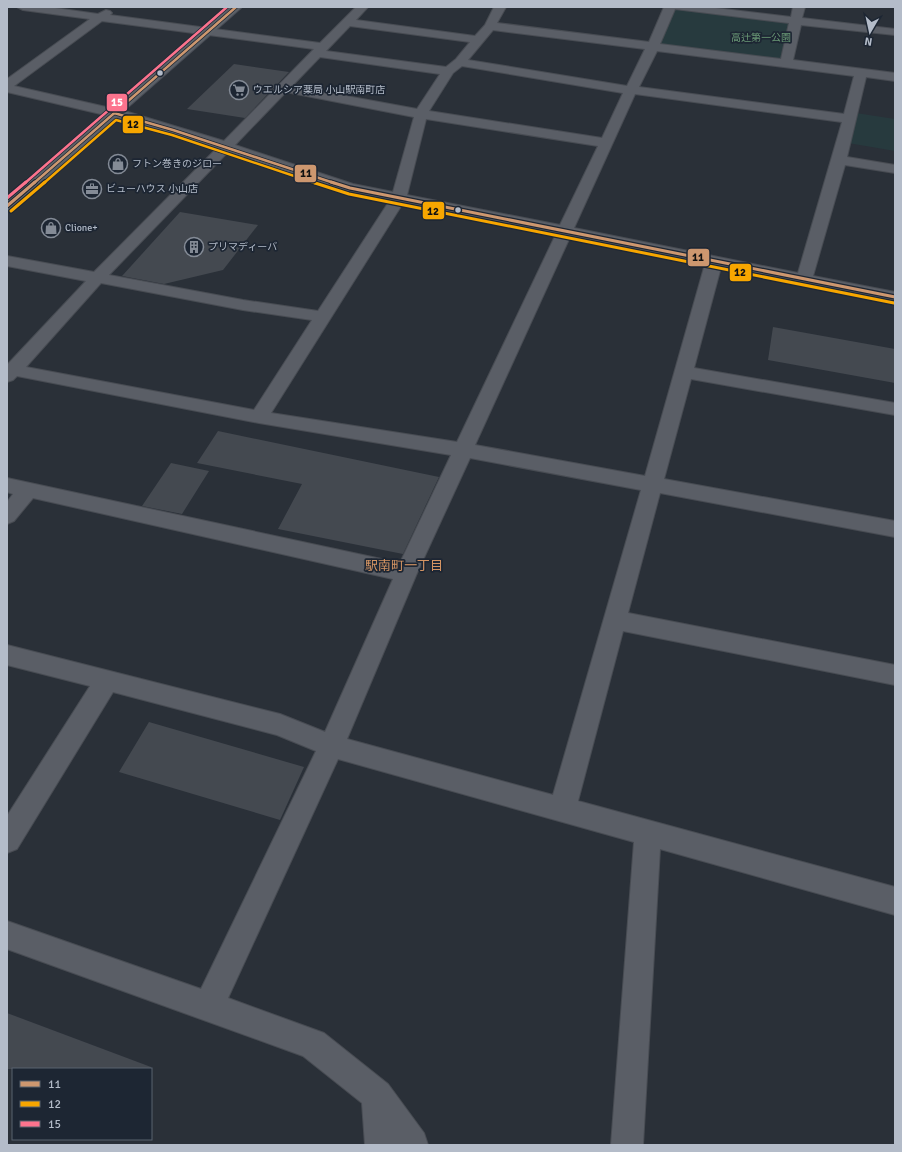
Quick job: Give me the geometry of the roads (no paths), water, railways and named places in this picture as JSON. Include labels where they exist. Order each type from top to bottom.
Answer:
[{"type":"main road","points":[[7,206],[236,7]]},
{"type":"street","points":[[23,7],[208,31],[448,71]]},
{"type":"street","points":[[7,86],[114,7]]},
{"type":"street","points":[[10,373],[97,278],[224,146],[362,7]]},
{"type":"street","points":[[259,417],[399,198],[421,114],[448,71],[460,62],[490,26],[500,7]]},
{"type":"street","points":[[208,1006],[331,746],[406,573],[631,90],[654,46],[670,7]]},
{"type":"street","points":[[678,7],[895,32]]},
{"type":"street","points":[[786,63],[799,7]]},
{"type":"street","points":[[348,22],[478,40]]},
{"type":"street","points":[[490,26],[895,76]]},
{"type":"street","points":[[460,62],[631,90],[849,119]]},
{"type":"street","points":[[804,280],[839,160],[861,72]]},
{"type":"street","points":[[7,86],[140,119],[224,146],[309,176],[350,188],[895,297]]},
{"type":"street","points":[[283,88],[421,114],[607,142]]},
{"type":"street","points":[[839,160],[895,169]]},
{"type":"street","points":[[7,261],[243,305],[323,317]]},
{"type":"street","points":[[562,810],[714,262]]},
{"type":"street","points":[[684,372],[895,409]]},
{"type":"street","points":[[10,373],[259,417],[464,450],[895,529]]},
{"type":"street","points":[[7,485],[406,573]]},
{"type":"street","points":[[7,516],[28,490]]},
{"type":"street","points":[[615,620],[895,675]]},
{"type":"street","points":[[7,655],[280,725],[331,746],[895,901]]},
{"type":"street","points":[[7,840],[107,681]]},
{"type":"street","points":[[627,1145],[648,832]]},
{"type":"street","points":[[7,934],[313,1044],[377,1095],[412,1145]]},
{"type":"street","points":[[377,1095],[381,1145]]},
{"type":"place","name":"ウエルシア薬局 小山駅南町店","points":[[239,90]]},
{"type":"place","name":"フトン巻きのジロー","points":[[118,164]]},
{"type":"place","name":"ビューハウス 小山店","points":[[92,189]]},
{"type":"place","name":"Clione+","points":[[51,228]]},
{"type":"place","name":"プリマディーバ","points":[[194,247]]},
{"type":"district","name":"駅南町一丁目","points":[[404,566]]},
{"type":"park label","name":"高辻第一公園","points":[[761,38]]}]
